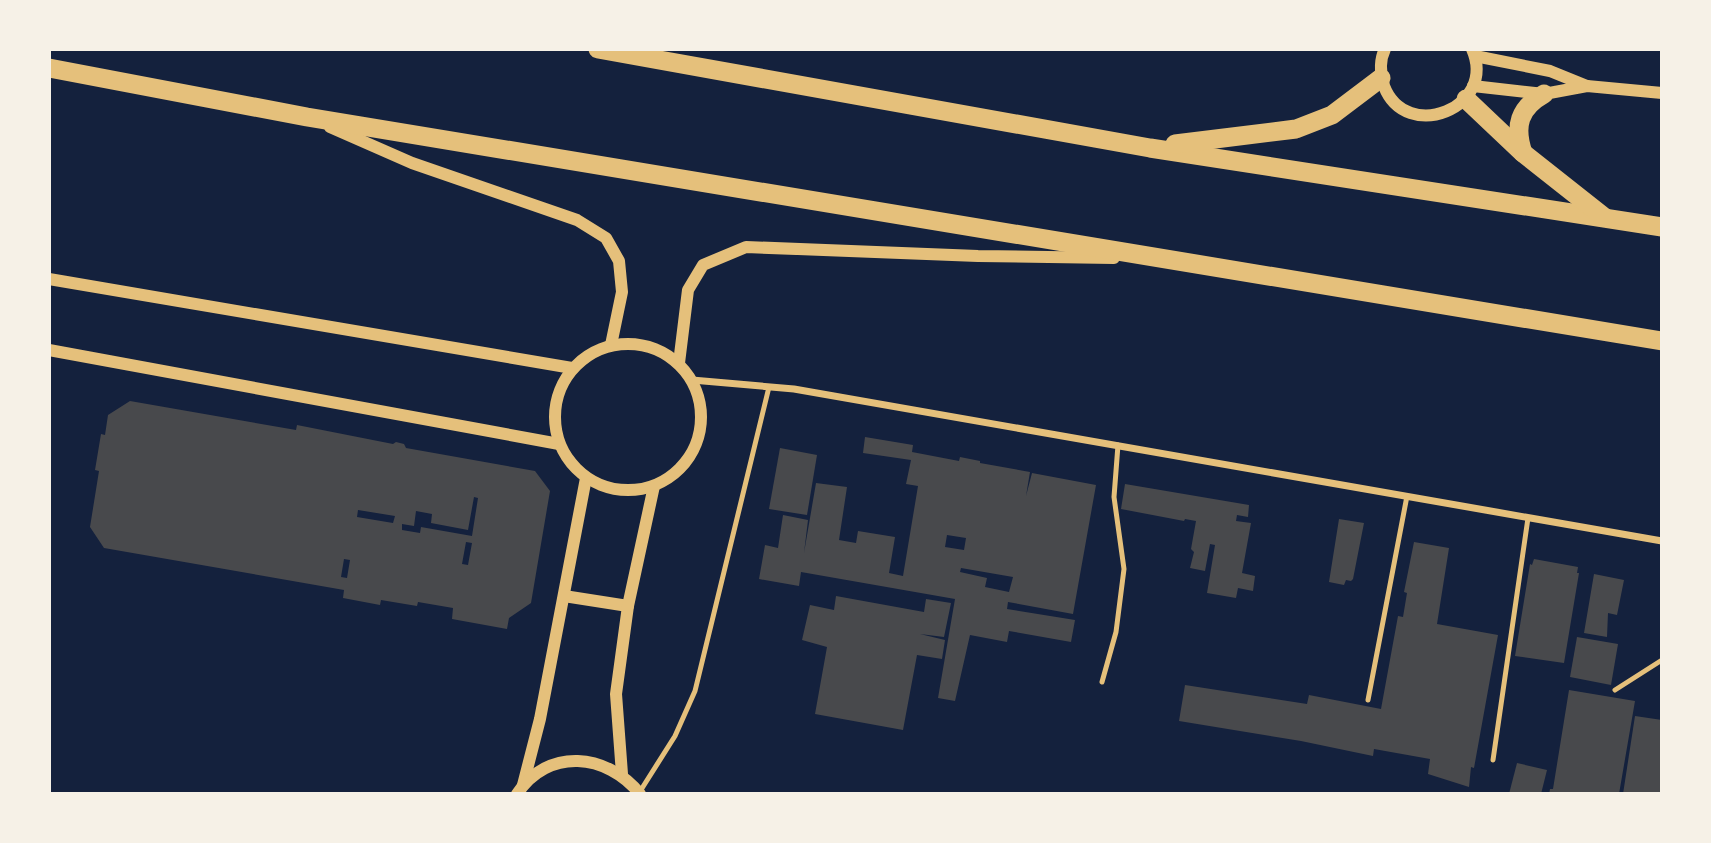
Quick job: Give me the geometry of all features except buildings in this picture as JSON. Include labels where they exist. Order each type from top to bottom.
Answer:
[{"type":"highway","points":[[598,49],[1150,148],[1662,227]]},
{"type":"highway","points":[[49,68],[307,117],[1662,341]]},
{"type":"highway","points":[[1150,148],[1296,129],[1332,115],[1381,78]]},
{"type":"highway","points":[[1469,92],[1523,153],[1605,218]]},
{"type":"highway","points":[[1523,153],[1518,140],[1521,118],[1526,107],[1544,94]]},
{"type":"street","points":[[1385,49],[1380,65],[1386,90],[1394,102],[1417,115],[1444,114],[1456,107],[1469,92],[1477,71],[1474,52],[1550,71],[1587,86]]},
{"type":"street","points":[[1469,92],[1544,94],[1587,86],[1662,93]]},
{"type":"street","points":[[307,117],[411,163],[577,220],[606,239],[619,261],[622,292],[611,345]]},
{"type":"street","points":[[679,363],[688,290],[703,265],[746,247],[978,256],[1166,258]]},
{"type":"street","points":[[49,279],[572,368]]},
{"type":"street","points":[[636,344],[659,350],[679,363],[692,380],[700,400],[702,421],[697,442],[687,460],[673,476],[654,486],[631,491],[608,488],[586,478],[570,463],[559,444],[554,425],[555,404],[561,385],[572,368],[590,354],[611,345],[636,344]]},
{"type":"street","points":[[49,350],[559,444]]},
{"type":"street","points":[[692,380],[794,388],[1662,541]]},
{"type":"street","points":[[520,790],[540,719],[586,478]]},
{"type":"street","points":[[622,774],[616,694],[628,606],[654,486]]},
{"type":"street","points":[[564,596],[628,606]]},
{"type":"street","points":[[520,790],[548,767],[578,761],[598,763],[622,774],[639,793]]},
{"type":"lane","points":[[639,793],[675,736],[695,691],[769,387]]},
{"type":"lane","points":[[1102,682],[1116,632],[1124,569],[1114,497],[1118,445]]},
{"type":"lane","points":[[1367,700],[1408,496]]},
{"type":"lane","points":[[1493,760],[1528,518]]},
{"type":"lane","points":[[1615,690],[1662,660]]}]
